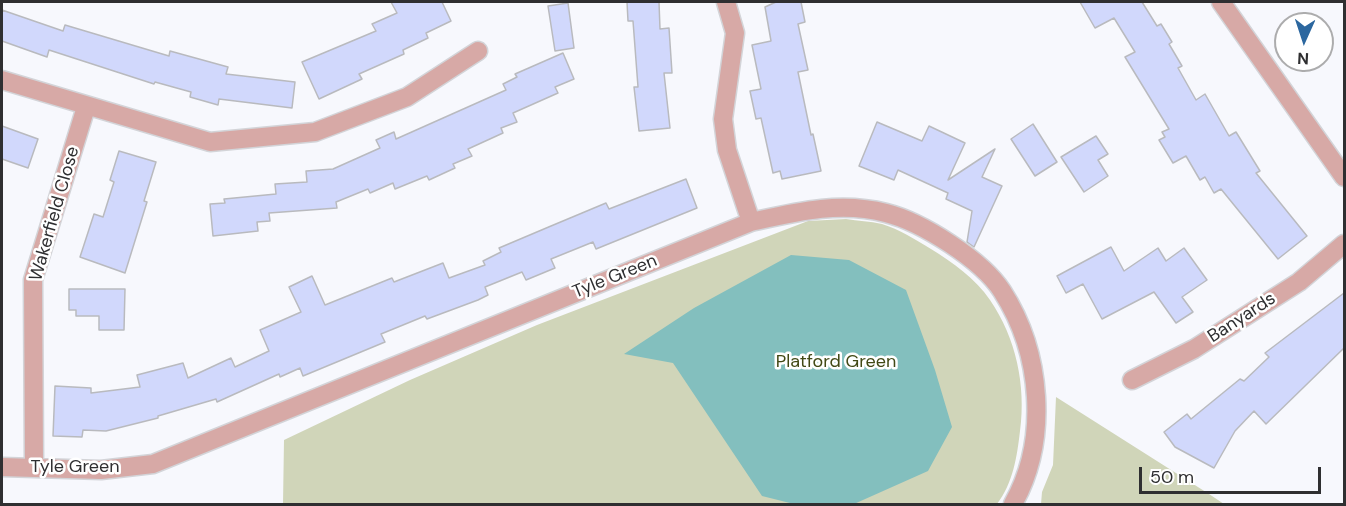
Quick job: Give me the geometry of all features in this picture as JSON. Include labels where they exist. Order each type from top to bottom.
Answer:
[{"type":"street","points":[[726,2],[735,33],[723,119],[727,150],[751,222]]},
{"type":"street","points":[[1221,2],[1344,177]]},
{"type":"street","points":[[2,80],[86,107],[210,142],[315,132],[408,97],[478,51]]},
{"type":"street","name":"Wakerfield Close","points":[[34,466],[33,280],[86,107]]},
{"type":"street","name":"Tyle Green","points":[[2,467],[34,466],[101,470],[153,464],[751,222],[806,210],[845,207],[887,213],[922,227],[954,246],[978,265],[1002,290],[1021,329],[1035,377],[1037,407],[1033,454],[1023,487],[1013,504]]},
{"type":"street","name":"Banyards","points":[[1132,380],[1194,349],[1299,282],[1344,244]]},
{"type":"green space","name":"Platford Green","points":[[846,219],[888,226],[931,249],[971,278],[984,292],[999,315],[1017,362],[1022,414],[1016,460],[1007,487],[997,504],[283,504],[284,440],[410,380],[537,325],[808,221]]},
{"type":"green space","points":[[1056,397],[1224,504],[1041,504],[1042,492],[1053,465]]},
{"type":"water","points":[[791,255],[849,260],[906,290],[935,370],[952,427],[928,471],[854,504],[794,504],[762,496],[673,363],[624,354],[694,308]]},
{"type":"building","points":[[391,2],[442,2],[451,21],[426,33],[428,38],[403,50],[404,54],[359,74],[362,79],[319,99],[302,62],[376,31],[372,24],[397,13]]},
{"type":"building","points":[[627,2],[659,2],[660,29],[669,28],[672,73],[664,73],[670,128],[639,131],[634,87],[638,87],[633,21],[628,21]]},
{"type":"building","points":[[776,2],[801,2],[805,22],[798,24],[808,70],[798,72],[821,171],[782,179],[780,171],[773,173],[761,118],[756,119],[750,91],[761,89],[752,45],[771,41],[765,7]]},
{"type":"building","points":[[1080,2],[1142,2],[1157,26],[1161,24],[1172,42],[1169,44],[1182,66],[1178,68],[1196,100],[1205,94],[1229,136],[1236,132],[1260,171],[1256,173],[1307,236],[1278,259],[1221,189],[1214,193],[1205,177],[1200,180],[1186,156],[1173,163],[1159,140],[1165,137],[1162,132],[1169,129],[1125,57],[1135,52],[1114,18],[1095,28]]},
{"type":"building","points":[[568,3],[574,48],[555,51],[548,6]]},
{"type":"building","points":[[2,10],[63,31],[65,25],[169,56],[170,51],[228,67],[226,74],[295,82],[292,108],[219,99],[218,105],[190,97],[191,92],[155,82],[154,84],[49,50],[47,57],[2,41]]},
{"type":"building","points":[[563,53],[574,79],[555,87],[558,93],[513,113],[517,122],[501,128],[503,133],[468,149],[472,156],[453,164],[455,168],[429,180],[427,176],[395,189],[393,183],[370,193],[368,189],[336,202],[337,208],[269,213],[270,221],[257,222],[258,231],[213,236],[210,204],[225,203],[224,199],[276,194],[275,184],[307,182],[306,171],[333,169],[380,148],[376,140],[394,132],[396,139],[506,90],[503,84],[517,77],[515,74]]},
{"type":"building","points":[[877,122],[922,141],[929,126],[965,143],[948,180],[995,149],[982,177],[1002,186],[974,247],[967,242],[972,211],[946,199],[948,193],[898,170],[894,180],[859,166]]},
{"type":"building","points":[[1033,124],[1057,162],[1035,176],[1011,139]]},
{"type":"building","points":[[2,126],[38,139],[28,168],[2,159]]},
{"type":"building","points":[[1096,136],[1108,154],[1098,160],[1108,176],[1084,192],[1061,157]]},
{"type":"building","points":[[119,151],[156,162],[144,201],[147,202],[125,273],[80,257],[94,214],[103,217],[114,182],[110,180]]},
{"type":"building","points":[[686,179],[697,208],[596,249],[593,242],[551,259],[555,268],[526,280],[522,272],[485,287],[488,295],[478,300],[427,319],[425,316],[381,334],[385,342],[303,376],[300,368],[280,377],[279,374],[217,402],[216,399],[158,416],[158,418],[106,431],[83,430],[82,437],[53,436],[55,386],[91,388],[91,393],[140,387],[137,375],[183,363],[188,378],[231,358],[235,367],[269,351],[260,330],[301,312],[289,287],[312,276],[325,305],[392,278],[394,282],[443,263],[449,278],[485,265],[483,261],[501,252],[499,248],[606,203],[609,209]]},
{"type":"building","points":[[1111,247],[1124,271],[1158,248],[1166,261],[1184,248],[1207,280],[1182,297],[1193,312],[1176,323],[1154,292],[1102,319],[1083,284],[1066,293],[1057,276]]},
{"type":"building","points":[[69,289],[125,289],[124,330],[99,330],[99,316],[76,316],[76,310],[69,310]]},
{"type":"building","points":[[1344,293],[1344,348],[1266,424],[1254,411],[1235,431],[1214,468],[1175,447],[1164,432],[1187,414],[1191,419],[1240,379],[1244,381],[1269,357],[1265,353]]}]
